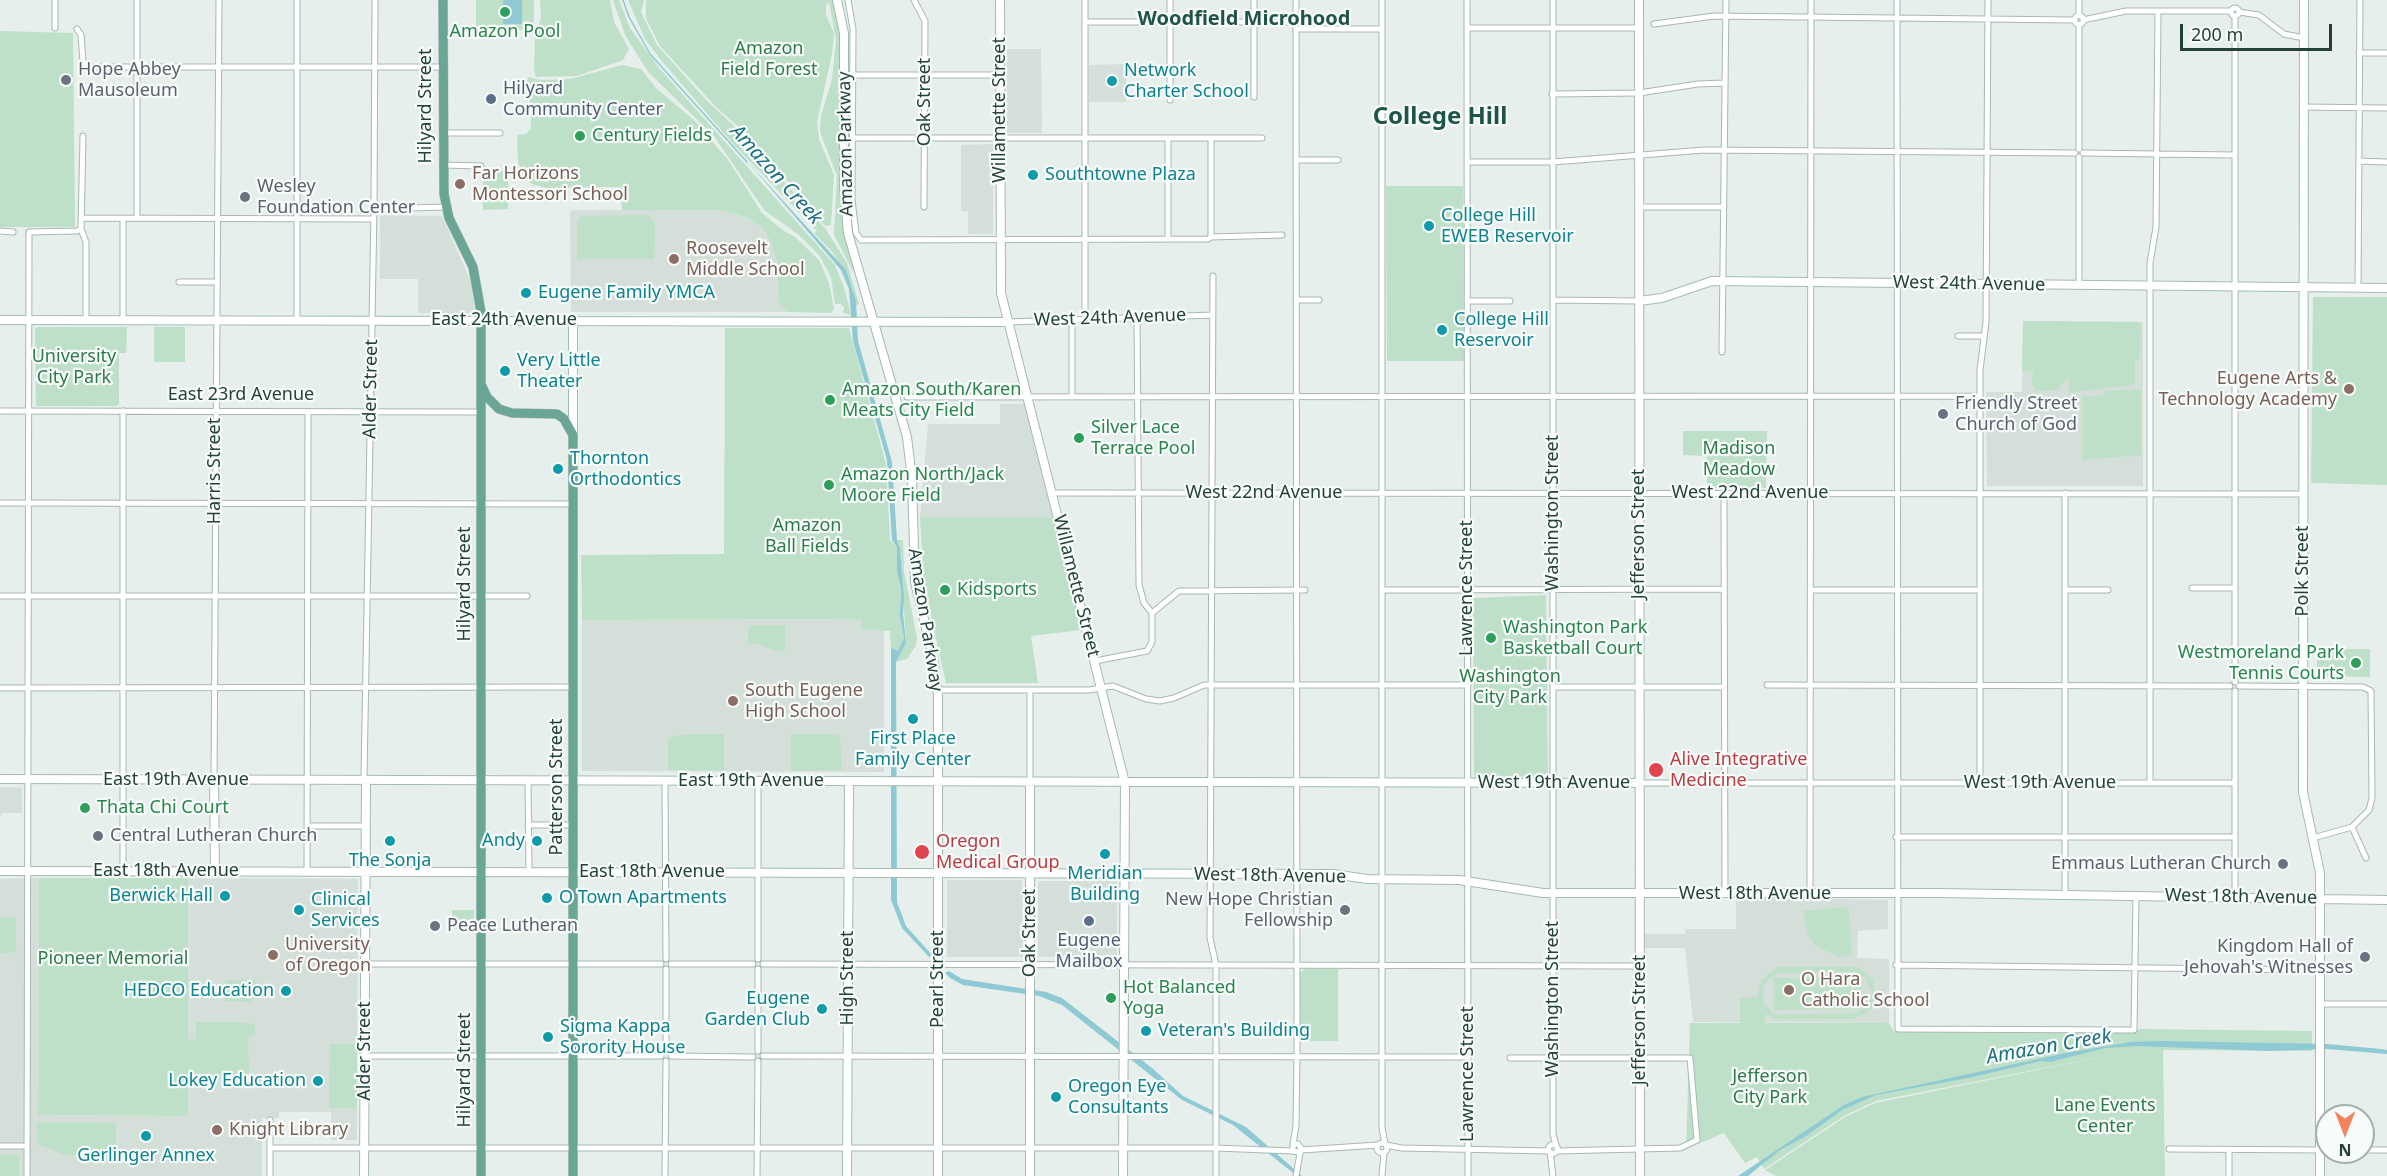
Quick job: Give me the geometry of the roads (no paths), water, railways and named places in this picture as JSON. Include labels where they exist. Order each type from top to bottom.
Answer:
[{"type":"main road","name":"Hilyard Street","points":[[443,0],[443,165],[446,207],[473,267],[479,291],[482,321],[481,1176]]},
{"type":"main road","points":[[481,384],[495,406],[512,413]]},
{"type":"main road","points":[[481,411],[551,413],[564,419],[573,435]]},
{"type":"main road","name":"Patterson Street","points":[[573,435],[573,1176]]},
{"type":"street","points":[[55,0],[55,28]]},
{"type":"street","points":[[137,0],[137,218]]},
{"type":"street","name":"Harris Street","points":[[215,871],[215,282],[219,0]]},
{"type":"street","points":[[297,0],[297,320]]},
{"type":"street","name":"Alder Street","points":[[364,1176],[365,754],[374,219],[375,0]]},
{"type":"street","name":"Amazon Parkway","points":[[837,0],[844,33],[845,209],[853,253],[907,437],[912,479],[915,582],[933,657],[937,690],[938,782]]},
{"type":"street","points":[[848,0],[853,29],[852,200],[856,233],[859,239],[1168,240],[1282,235]]},
{"type":"street","name":"Oak Street","points":[[914,0],[925,21],[924,207]]},
{"type":"street","name":"Willamette Street","points":[[1000,0],[1001,289],[1125,783],[1123,1176]]},
{"type":"street","points":[[1085,0],[1085,320]]},
{"type":"street","points":[[1170,0],[1170,100]]},
{"type":"street","points":[[1254,0],[1254,97]]},
{"type":"street","points":[[1296,0],[1296,1176]]},
{"type":"street","points":[[1382,0],[1382,1176]]},
{"type":"street","name":"Lawrence Street","points":[[1467,0],[1468,1176]]},
{"type":"street","name":"Washington Street","points":[[1553,0],[1553,1176]]},
{"type":"street","name":"Jefferson Street","points":[[1639,0],[1640,1176]]},
{"type":"street","points":[[1722,352],[1726,0]]},
{"type":"street","points":[[1810,893],[1811,0]]},
{"type":"street","points":[[1897,0],[1896,965],[1898,1029],[2134,1030],[2136,896]]},
{"type":"street","points":[[1980,783],[1980,396],[1986,285],[1988,0]]},
{"type":"street","points":[[2079,0],[2079,285]]},
{"type":"street","points":[[2235,0],[2235,898]]},
{"type":"street","name":"Polk Street","points":[[2304,0],[2303,792],[2320,873],[2322,1104]]},
{"type":"street","points":[[2358,288],[2360,0]]},
{"type":"street","points":[[1654,24],[1726,16],[2079,20],[2126,11],[2235,12],[2259,15],[2284,34],[2304,38]]},
{"type":"street","points":[[2150,783],[2150,263],[2156,228],[2158,11]]},
{"type":"street","points":[[1085,22],[1254,23],[1382,29]]},
{"type":"street","points":[[77,28],[81,35],[82,59],[86,66],[136,68],[443,67]]},
{"type":"street","points":[[1467,28],[1639,28]]},
{"type":"street","points":[[2359,53],[2387,53]]},
{"type":"street","points":[[853,75],[1000,75]]},
{"type":"street","points":[[1552,94],[1639,93],[1698,84],[1725,83]]},
{"type":"street","points":[[2304,107],[2387,108]]},
{"type":"street","points":[[443,133],[500,133]]},
{"type":"street","points":[[83,136],[81,229],[86,242],[86,320]]},
{"type":"street","points":[[853,138],[1262,138]]},
{"type":"street","points":[[1168,138],[1168,240]]},
{"type":"street","points":[[1209,238],[1211,138]]},
{"type":"street","points":[[1467,162],[1553,162],[1725,150],[2235,154]]},
{"type":"street","points":[[1296,160],[1338,160]]},
{"type":"street","points":[[2359,161],[2387,162]]},
{"type":"street","points":[[443,165],[481,166]]},
{"type":"street","points":[[374,209],[446,207]]},
{"type":"street","points":[[1639,207],[1724,207]]},
{"type":"street","points":[[82,218],[374,219]]},
{"type":"street","points":[[123,218],[123,320]]},
{"type":"street","points":[[27,1176],[29,232],[81,229]]},
{"type":"street","points":[[0,231],[13,231]]},
{"type":"street","points":[[1213,276],[1213,685],[1210,938],[1216,964],[1215,1176]]},
{"type":"street","name":"West 24th Avenue","points":[[1553,300],[1639,301],[1662,298],[1703,283],[1724,281],[2387,288]]},
{"type":"street","points":[[179,282],[215,282]]},
{"type":"street","points":[[1296,300],[1319,300]]},
{"type":"street","points":[[1467,301],[1510,301]]},
{"type":"street","name":"West 24th Avenue","points":[[1008,322],[1213,315]]},
{"type":"street","points":[[1095,661],[1147,651],[1152,642],[1152,613],[1144,603],[1138,585],[1137,318]]},
{"type":"street","name":"East 24th Avenue","points":[[0,320],[1008,322]]},
{"type":"street","points":[[1072,320],[1072,397]]},
{"type":"street","name":"Patterson Street","points":[[573,321],[573,435]]},
{"type":"street","points":[[1958,336],[1984,336]]},
{"type":"street","points":[[907,397],[1980,396]]},
{"type":"street","name":"Patterson Street","points":[[564,419],[569,414],[573,398]]},
{"type":"street","name":"East 23rd Avenue","points":[[0,411],[481,411]]},
{"type":"street","points":[[123,411],[123,871]]},
{"type":"street","points":[[307,872],[308,412]]},
{"type":"street","name":"West 22nd Avenue","points":[[1052,493],[2303,494]]},
{"type":"street","points":[[1724,493],[1725,894]]},
{"type":"street","points":[[2065,493],[2065,895]]},
{"type":"street","points":[[0,503],[574,504]]},
{"type":"street","points":[[2192,588],[2234,588]]},
{"type":"street","points":[[1382,590],[1724,589]]},
{"type":"street","points":[[1152,613],[1179,591],[1305,590]]},
{"type":"street","points":[[1811,590],[1980,590]]},
{"type":"street","points":[[2065,590],[2108,590]]},
{"type":"street","points":[[0,596],[527,596]]},
{"type":"street","points":[[937,690],[1030,690],[1117,686],[1139,697],[1160,700],[1180,696],[1197,686],[1213,685],[1468,685]]},
{"type":"street","points":[[1767,685],[1811,687],[2303,686],[2369,689],[2372,699],[2372,802],[2365,816],[2352,827],[2313,838]]},
{"type":"street","points":[[0,688],[574,687]]},
{"type":"street","points":[[1553,687],[1724,687]]},
{"type":"street","name":"Oak Street","points":[[1030,690],[1030,1176]]},
{"type":"street","name":"East 19th Avenue","points":[[0,779],[1125,783]]},
{"type":"street","points":[[528,780],[529,872]]},
{"type":"street","points":[[665,780],[666,1051],[668,1059],[665,1176]]},
{"type":"street","points":[[758,781],[756,964],[758,1051],[755,1059],[758,1176]]},
{"type":"street","name":"High Street","points":[[847,1176],[849,781]]},
{"type":"street","name":"West 19th Avenue","points":[[1125,783],[1212,781],[2235,783]]},
{"type":"street","name":"Pearl Street","points":[[938,782],[938,1176]]},
{"type":"street","points":[[528,825],[574,825]]},
{"type":"street","points":[[307,826],[366,826]]},
{"type":"street","points":[[2352,827],[2366,858]]},
{"type":"street","points":[[1896,837],[2235,837]]},
{"type":"street","name":"East 18th Avenue","points":[[0,871],[1124,874]]},
{"type":"street","name":"West 18th Avenue","points":[[1124,874],[1333,874],[1382,879],[1467,881],[1516,891],[1553,893],[1896,893],[2387,900]]},
{"type":"street","points":[[366,964],[1640,966]]},
{"type":"street","points":[[1896,965],[2320,970]]},
{"type":"street","points":[[2320,1004],[2387,1004]]},
{"type":"street","points":[[661,1056],[666,1051]]},
{"type":"street","points":[[758,1051],[763,1056]]},
{"type":"street","points":[[365,1056],[661,1056],[668,1059],[755,1059],[763,1056],[1468,1057]]},
{"type":"street","points":[[270,1148],[1574,1149],[1680,1148],[1697,1140],[1690,1058],[1510,1058]]},
{"type":"street","points":[[270,1120],[270,1176]]},
{"type":"street","points":[[0,1146],[27,1146]]},
{"type":"street","points":[[2169,1149],[2315,1150]]},
{"type":"street","points":[[2229,1150],[2229,1176]]},
{"type":"water","points":[[503,0],[522,0],[522,24],[503,24]]},
{"type":"water","points":[[746,160],[846,270],[856,301],[858,341],[892,462],[897,540],[900,549],[904,598],[906,643],[896,662],[897,902],[906,926],[932,955],[929,957],[902,928],[891,900],[891,648],[898,651],[904,638],[900,616],[901,589],[897,571],[897,547],[892,540],[887,460],[853,341],[849,289],[841,270]]},
{"type":"water","points":[[949,971],[962,979],[1046,992],[1062,998],[1152,1068],[1183,1096],[1246,1127],[1302,1176],[1297,1176],[1233,1125],[1182,1100],[1062,1005],[1039,996],[963,985],[945,973]]},
{"type":"water","points":[[2131,1042],[2327,1044],[2387,1050],[2387,1054],[2327,1049],[2269,1051],[2138,1046],[2105,1048],[2050,1062],[2041,1061],[1968,1078],[1876,1095],[1842,1110],[1806,1136],[1780,1150],[1748,1176],[1738,1176],[1844,1105],[1862,1097],[2066,1053]]},
{"type":"waterway","name":"Amazon Creek","points":[[623,0],[629,17],[650,54],[747,162]]},
{"type":"place","name":"Amazon Pool","points":[[505,12]]},
{"type":"place","name":"Hope Abbey Mausoleum","points":[[66,80]]},
{"type":"place","name":"Network Charter School","points":[[1112,81]]},
{"type":"place","name":"Hilyard Community Center","points":[[491,99]]},
{"type":"place","name":"Century Fields","points":[[580,136]]},
{"type":"place","name":"Southtowne Plaza","points":[[1033,175]]},
{"type":"place","name":"Far Horizons Montessori School","points":[[460,184]]},
{"type":"place","name":"Wesley Foundation Center","points":[[245,197]]},
{"type":"place","name":"College Hill EWEB Reservoir","points":[[1429,226]]},
{"type":"place","name":"Roosevelt Middle School","points":[[674,259]]},
{"type":"place","name":"Eugene Family YMCA","points":[[526,293]]},
{"type":"place","name":"College Hill Reservoir","points":[[1442,330]]},
{"type":"place","name":"Very Little Theater","points":[[505,371]]},
{"type":"place","name":"Eugene Arts & Technology Academy","points":[[2349,389]]},
{"type":"place","name":"Amazon South/Karen Meats City Field","points":[[830,400]]},
{"type":"place","name":"Friendly Street Church of God","points":[[1943,414]]},
{"type":"place","name":"Silver Lace Terrace Pool","points":[[1079,438]]},
{"type":"place","name":"Thornton Orthodontics","points":[[558,469]]},
{"type":"place","name":"Amazon North/Jack Moore Field","points":[[829,485]]},
{"type":"place","name":"Kidsports","points":[[945,590]]},
{"type":"place","name":"Washington Park Basketball Court","points":[[1491,638]]},
{"type":"place","name":"Westmoreland Park Tennis Courts","points":[[2356,663]]},
{"type":"place","name":"South Eugene High School","points":[[733,701]]},
{"type":"place","name":"First Place Family Center","points":[[913,719]]},
{"type":"place","name":"Alive Integrative Medicine","points":[[1656,770]]},
{"type":"place","name":"Thata Chi Court","points":[[85,808]]},
{"type":"place","name":"Central Lutheran Church","points":[[98,836]]},
{"type":"place","name":"The Sonja","points":[[390,841]]},
{"type":"place","name":"Andy","points":[[537,841]]},
{"type":"place","name":"Oregon Medical Group","points":[[922,852]]},
{"type":"place","name":"Meridian Building","points":[[1105,854]]},
{"type":"place","name":"Emmaus Lutheran Church","points":[[2283,864]]},
{"type":"place","name":"Berwick Hall","points":[[225,896]]},
{"type":"place","name":"O Town Apartments","points":[[547,898]]},
{"type":"place","name":"Clinical Services","points":[[299,910]]},
{"type":"place","name":"New Hope Christian Fellowship","points":[[1345,910]]},
{"type":"place","name":"Eugene Mailbox","points":[[1089,921]]},
{"type":"place","name":"Peace Lutheran","points":[[435,926]]},
{"type":"place","name":"University of Oregon","points":[[273,955]]},
{"type":"place","name":"Kingdom Hall of Jehovah's Witnesses","points":[[2365,957]]},
{"type":"place","name":"O Hara Catholic School","points":[[1789,990]]},
{"type":"place","name":"HEDCO Education","points":[[286,991]]},
{"type":"place","name":"Hot Balanced Yoga","points":[[1111,998]]},
{"type":"place","name":"Eugene Garden Club","points":[[822,1009]]},
{"type":"place","name":"Veteran's Building","points":[[1146,1031]]},
{"type":"place","name":"Sigma Kappa Sorority House","points":[[548,1037]]},
{"type":"place","name":"Lokey Education","points":[[318,1081]]},
{"type":"place","name":"Oregon Eye Consultants","points":[[1056,1097]]},
{"type":"place","name":"Knight Library","points":[[217,1130]]},
{"type":"place","name":"Gerlinger Annex","points":[[146,1136]]},
{"type":"district","name":"Woodfield Microhood","points":[[1244,19]]},
{"type":"district","name":"College Hill","points":[[1440,117]]},
{"type":"park label","name":"Amazon Field Forest","points":[[769,59]]},
{"type":"park label","name":"University City Park","points":[[74,367]]},
{"type":"park label","name":"Madison Meadow","points":[[1739,459]]},
{"type":"park label","name":"Amazon Ball Fields","points":[[807,536]]},
{"type":"park label","name":"Washington City Park","points":[[1510,687]]},
{"type":"park label","name":"Pioneer Memorial","points":[[113,959]]},
{"type":"park label","name":"Jefferson City Park","points":[[1770,1087]]},
{"type":"park label","name":"Lane Events Center","points":[[2105,1116]]}]
